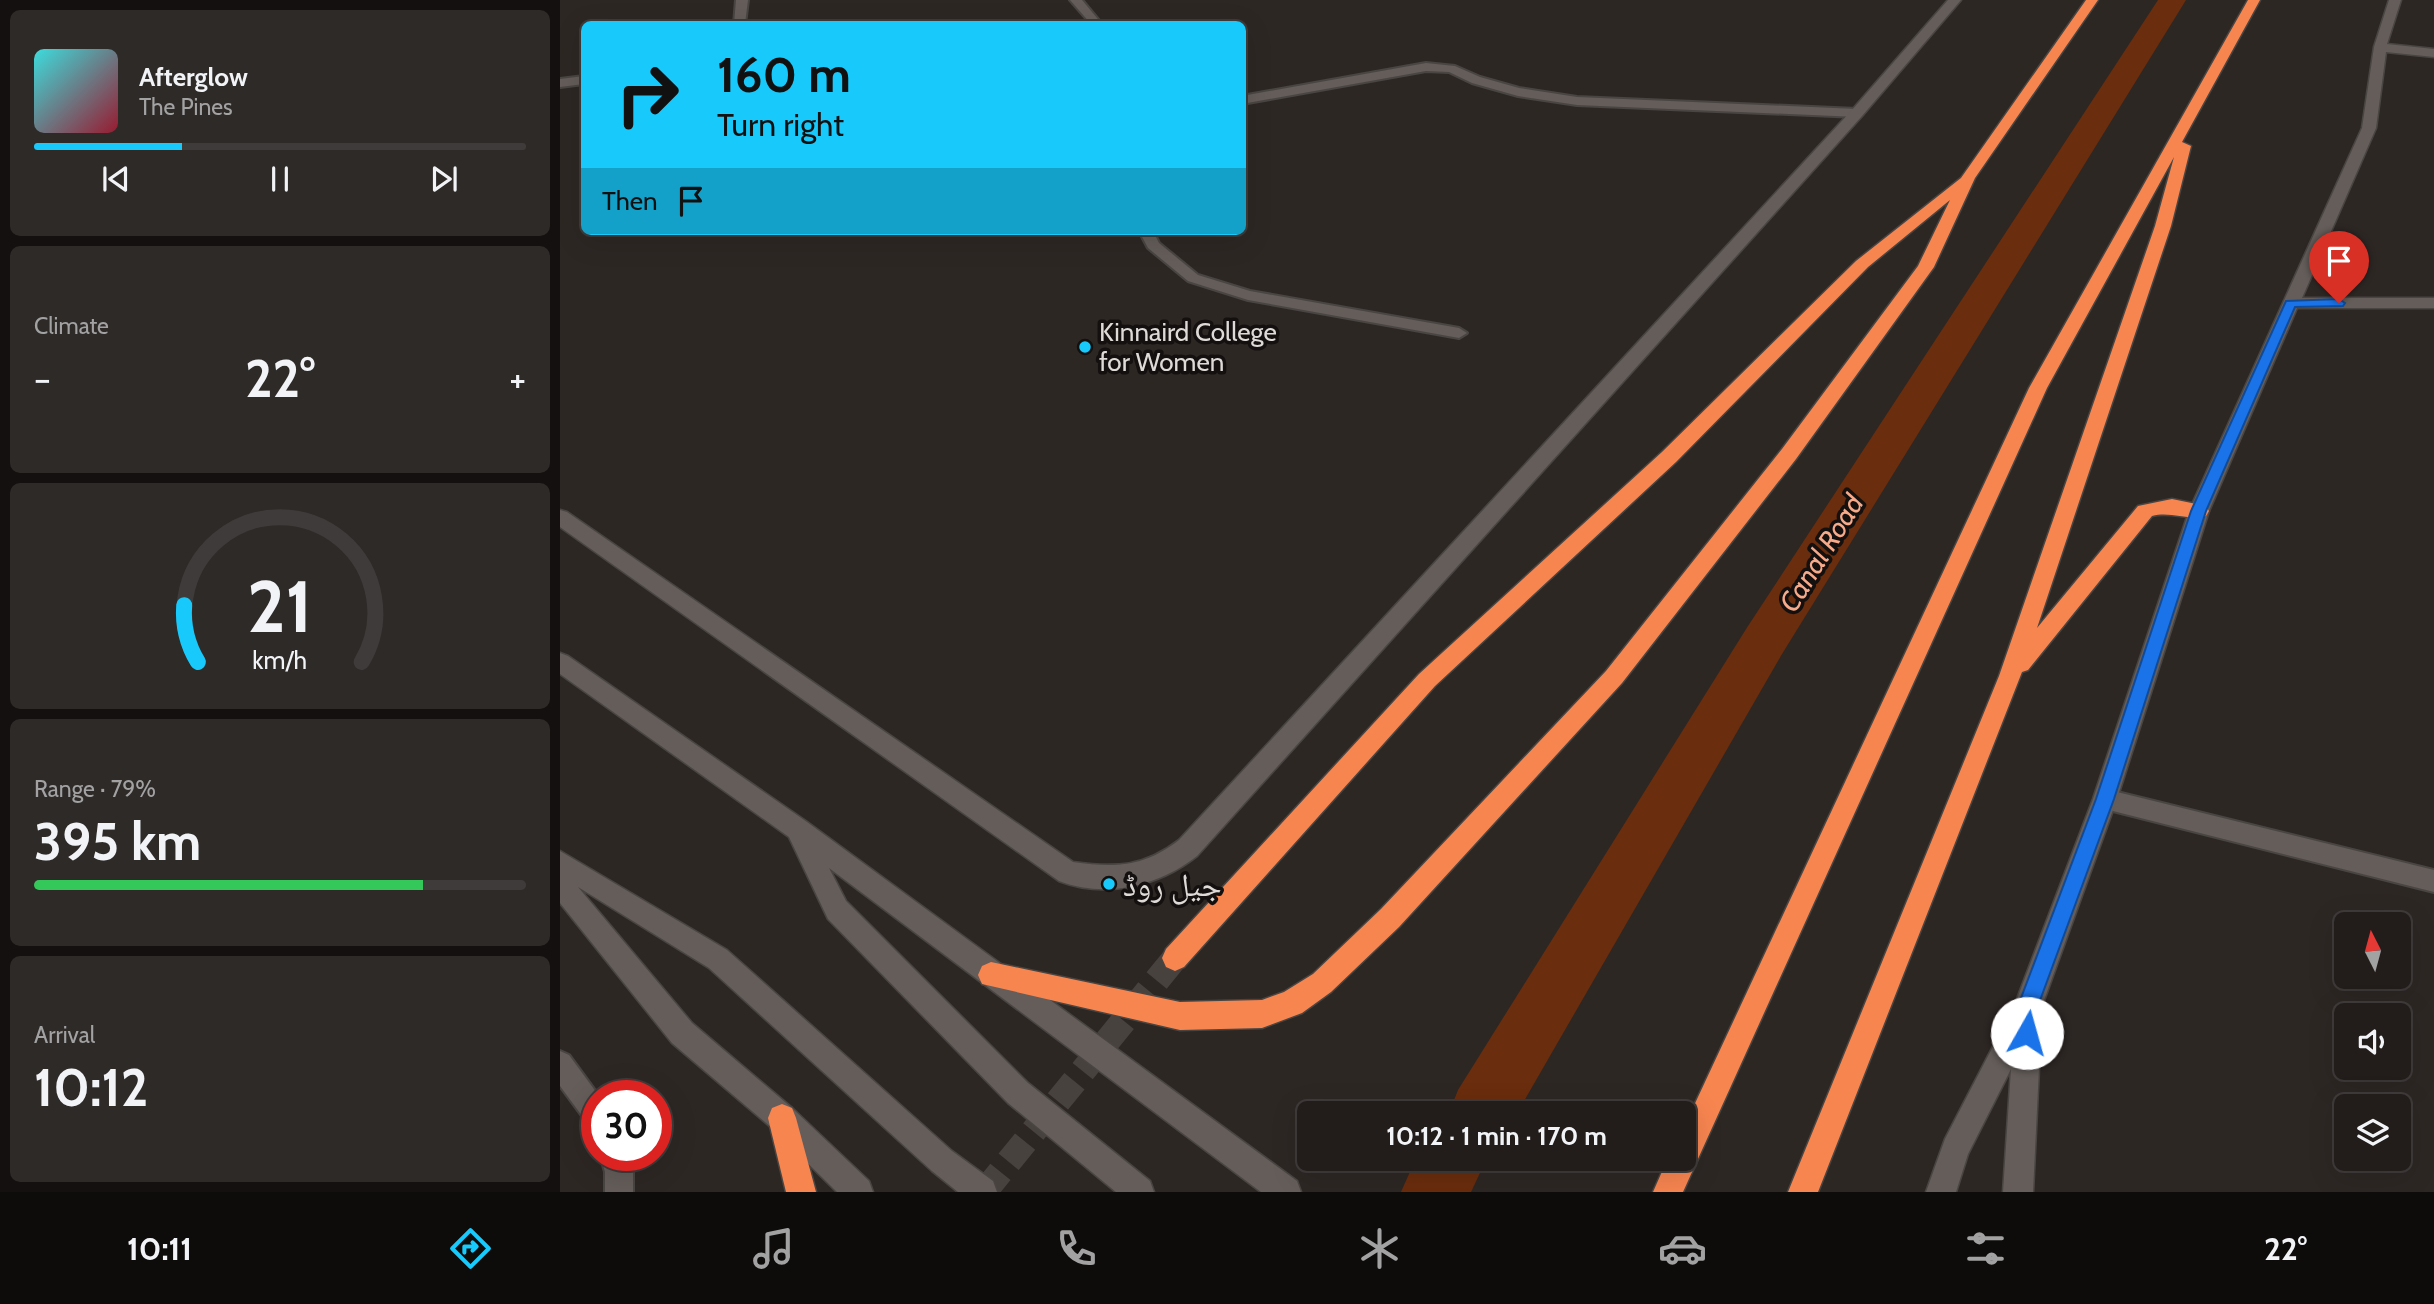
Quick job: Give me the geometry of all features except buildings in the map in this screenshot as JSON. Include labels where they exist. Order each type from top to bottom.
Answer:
[{"type":"highway","points":[[990,975],[1180,1016],[1262,1014],[1292,1003],[1322,983],[1390,918],[1614,677],[1789,454],[1926,267],[1968,178],[2092,0]]},
{"type":"highway","points":[[1696,1130],[2038,388],[2254,0]]},
{"type":"highway","points":[[1804,1192],[2010,676],[2163,226],[2191,117]]},
{"type":"highway","points":[[1175,958],[1427,680],[1669,457],[1863,264],[1968,178]]},
{"type":"highway","points":[[2010,676],[2145,511],[2158,506],[2174,505],[2199,511]]},
{"type":"highway","points":[[782,1118],[801,1192]]},
{"type":"highway","points":[[1668,1192],[1677,1171]]},
{"type":"street","points":[[560,517],[1068,873],[1096,878],[1129,875],[1161,867],[1188,848],[1857,113],[1955,0]]},
{"type":"street","points":[[1941,1192],[1955,1149],[2028,1006],[2105,799],[2199,511],[2369,128],[2380,47],[2395,0]]},
{"type":"street","points":[[2380,47],[2434,53]]},
{"type":"street","points":[[2291,303],[2434,303]]},
{"type":"street","points":[[560,662],[798,830],[1286,1192]]},
{"type":"street","points":[[798,830],[837,910],[1018,1093],[1139,1192]]},
{"type":"street","points":[[560,862],[718,958],[942,1161],[982,1192]]},
{"type":"street","points":[[560,884],[682,1033],[782,1118],[858,1192]]},
{"type":"street","points":[[2018,1192],[2028,1006]]},
{"type":"lane","points":[[740,21],[742,0]]},
{"type":"lane","points":[[1076,0],[1081,8],[1097,21]]},
{"type":"lane","points":[[1246,99],[1426,67],[1451,69],[1476,80],[1518,92],[1577,101],[1857,113]]},
{"type":"lane","points":[[560,83],[581,80]]},
{"type":"lane","points":[[1148,235],[1153,245],[1193,278],[1248,295],[1459,333]]},
{"type":"lane","points":[[2105,799],[2434,881]]},
{"type":"lane","points":[[560,1064],[581,1093]]},
{"type":"lane","points":[[619,1171],[619,1192]]},
{"type":"waterway","name":"Canal Road","points":[[1488,1101],[1765,640],[2172,0]]},
{"type":"waterway","name":"Canal Road","points":[[1434,1192],[1446,1171]]},
{"type":"tunnel","points":[[984,1192],[1175,958]]},
{"type":"place","name":"Kinnaird College for Women","points":[[1085,347]]},
{"type":"place","name":"جیل روڈ","points":[[1109,884]]},
{"type":"route","points":[[2027,1033],[2028,1006],[2105,799],[2199,511],[2291,303],[2339,303]]}]
